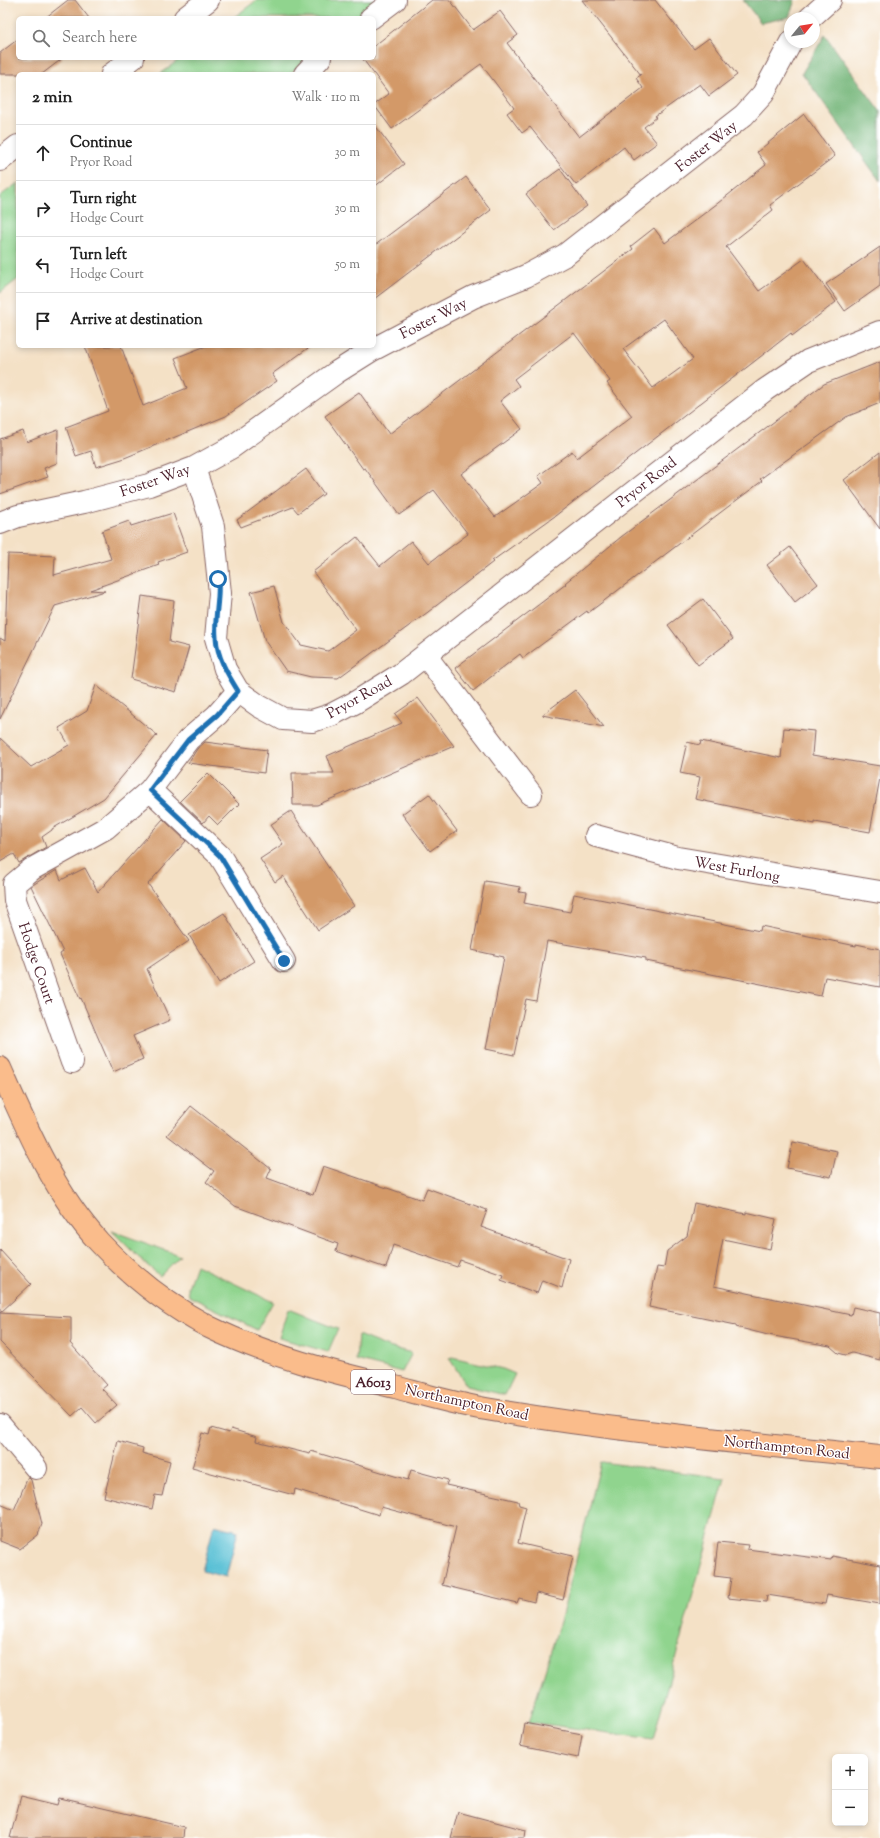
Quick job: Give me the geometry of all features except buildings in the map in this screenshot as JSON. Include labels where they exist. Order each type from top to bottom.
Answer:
[{"type":"main road","name":"Northampton Road","points":[[0,1068],[27,1129],[51,1173],[76,1213],[99,1242],[134,1276],[167,1300],[207,1326],[247,1344],[338,1374],[483,1409],[668,1435],[880,1457]]},
{"type":"street","points":[[188,16],[208,0]]},
{"type":"street","points":[[374,16],[395,0]]},
{"type":"street","points":[[817,12],[830,0]]},
{"type":"street","name":"Foster Way","points":[[376,346],[473,297],[526,276],[565,255],[744,116],[763,94],[788,48]]},
{"type":"street","points":[[115,72],[130,60]]},
{"type":"street","points":[[307,72],[318,60]]},
{"type":"street","points":[[0,160],[16,148]]},
{"type":"street","name":"Pryor Road","points":[[194,468],[213,526],[220,593],[216,638],[224,669],[238,691],[259,706],[283,719],[312,721],[332,715],[356,702],[400,674],[765,390],[808,361],[880,332]]},
{"type":"street","name":"Foster Way","points":[[0,523],[18,516],[84,502],[149,485],[194,468],[232,447],[371,348]]},
{"type":"street","points":[[425,655],[531,794]]},
{"type":"street","name":"Hodge Court","points":[[72,1062],[15,900],[14,884],[32,869],[106,828],[150,790],[188,740],[217,715],[238,691]]},
{"type":"street","points":[[150,790],[220,856],[284,961]]},
{"type":"street","name":"West Furlong","points":[[596,836],[678,858],[880,892]]},
{"type":"street","points":[[0,1425],[36,1468]]},
{"type":"green space","points":[[257,0],[386,0],[366,16],[236,16]]},
{"type":"green space","points":[[743,0],[795,0],[791,12],[784,12],[784,18],[761,23]]},
{"type":"green space","points":[[825,35],[880,111],[880,181],[802,73],[817,48],[820,48],[820,43]]},
{"type":"green space","points":[[178,60],[307,60],[292,72],[163,72]]},
{"type":"green space","points":[[16,184],[16,281],[0,293],[0,196]]},
{"type":"green space","points":[[112,1231],[180,1256],[160,1276],[141,1260]]},
{"type":"green space","points":[[196,1265],[273,1302],[257,1330],[189,1296],[188,1287]]},
{"type":"green space","points":[[288,1309],[338,1329],[328,1352],[279,1338]]},
{"type":"green space","points":[[358,1335],[388,1347],[412,1353],[402,1372],[356,1360]]},
{"type":"green space","points":[[452,1357],[503,1369],[515,1374],[505,1395],[467,1386],[449,1358]]},
{"type":"green space","points":[[601,1462],[725,1478],[653,1739],[529,1722],[562,1615]]},
{"type":"water","points":[[214,1525],[238,1531],[226,1577],[202,1571]]},
{"type":"route","points":[[218,579],[220,593],[216,638],[224,669],[238,691],[217,715],[188,740],[150,790],[220,856],[284,961]]}]
